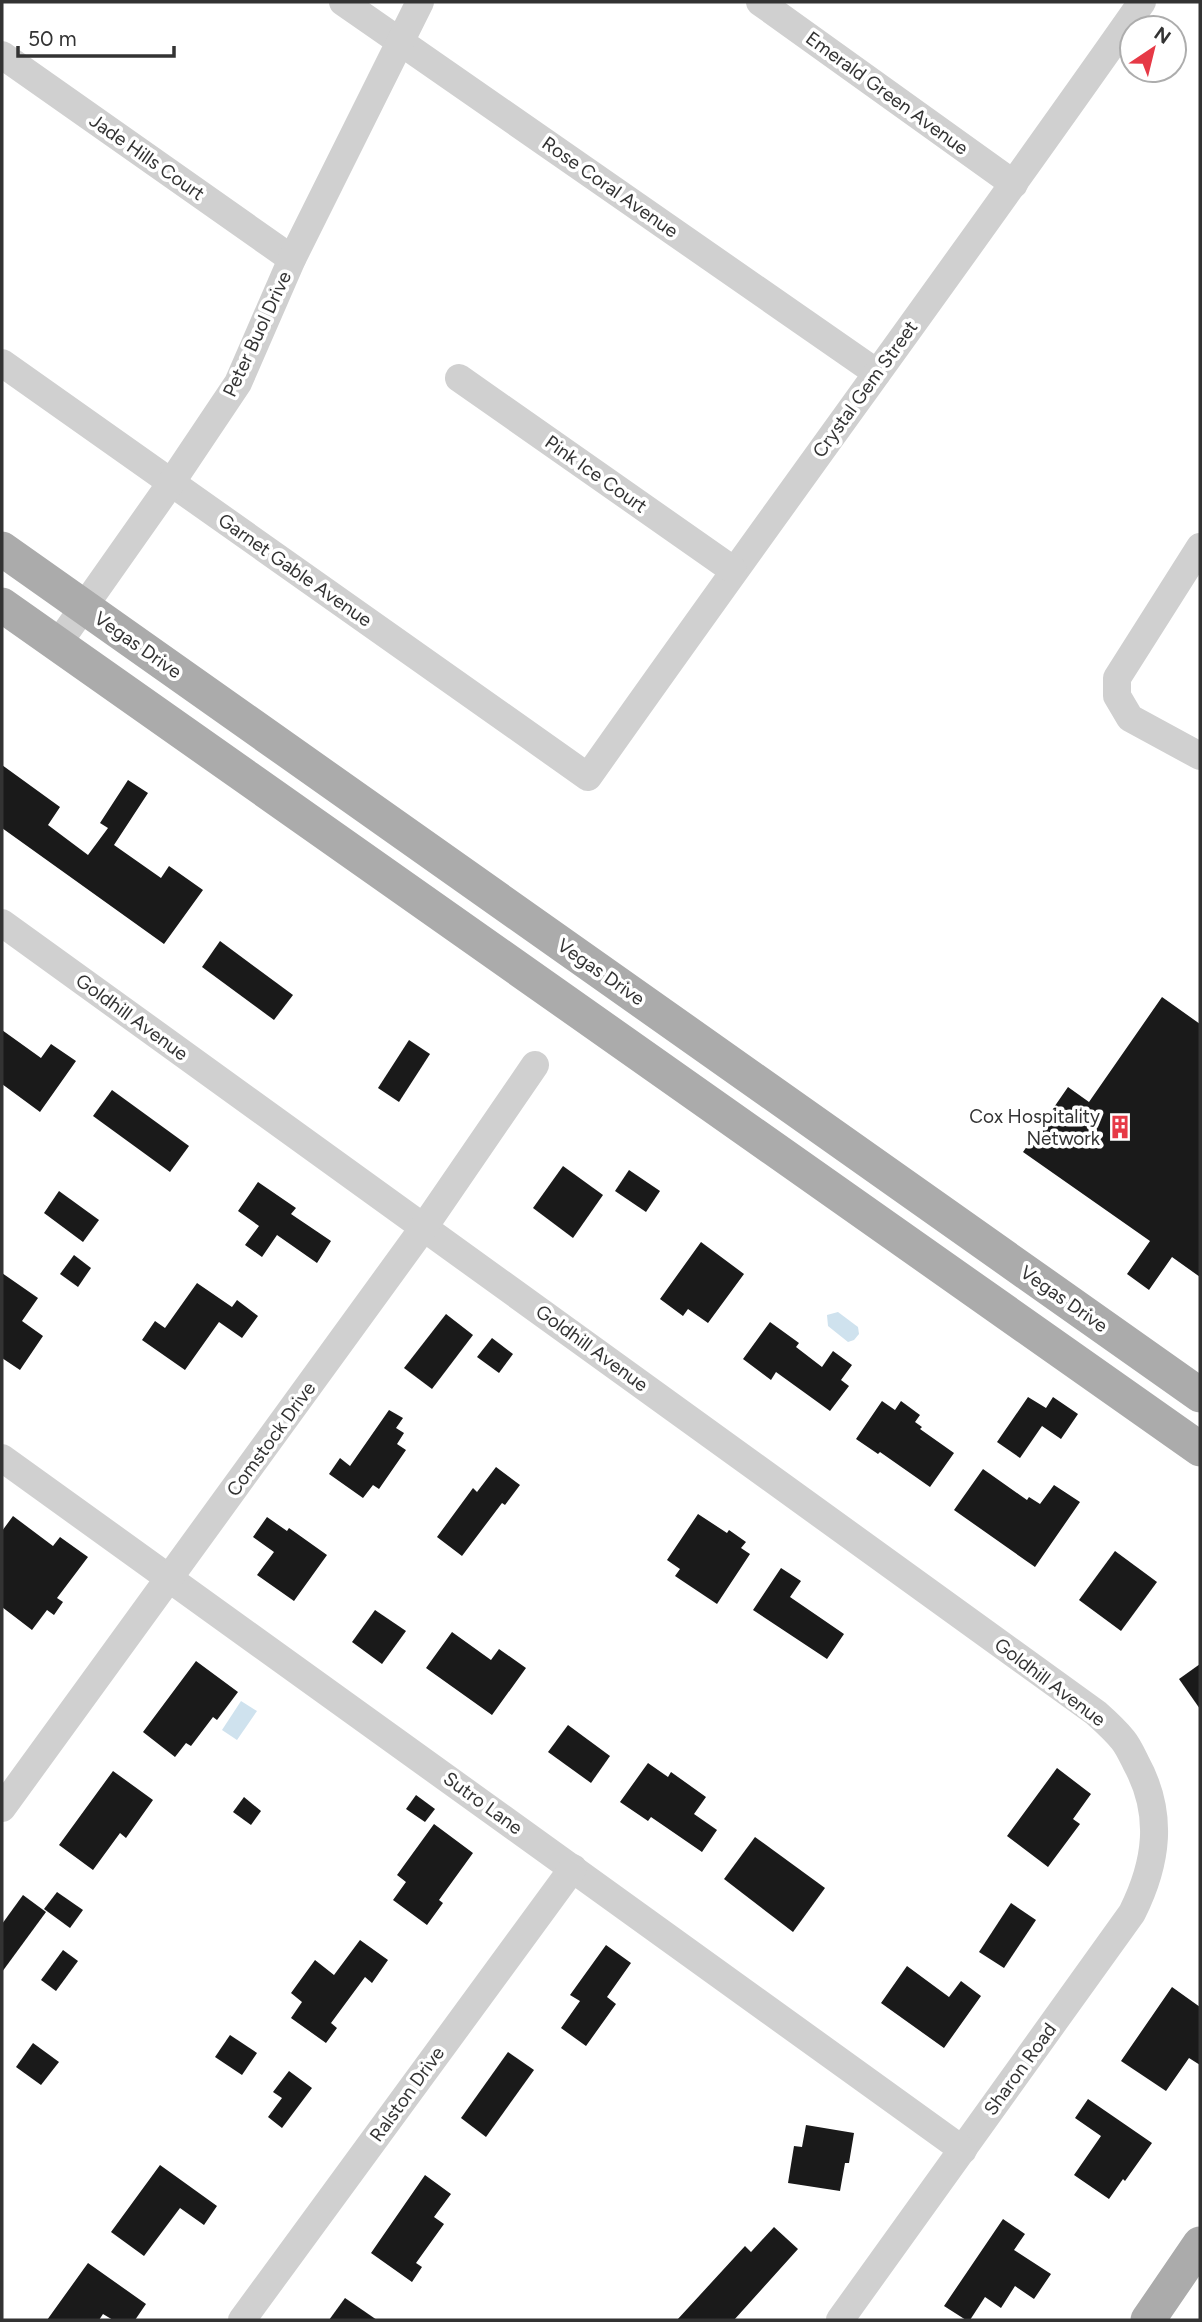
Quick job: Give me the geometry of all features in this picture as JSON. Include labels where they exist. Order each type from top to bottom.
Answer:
[{"type":"main road","name":"Vegas Drive","points":[[2,549],[1200,1395]]},
{"type":"main road","points":[[2,606],[1200,1449]]},
{"type":"main road","points":[[724,1113],[749,1076]]},
{"type":"main road","points":[[1148,2320],[1200,2244]]},
{"type":"street","name":"Rose Coral Avenue","points":[[344,2],[877,373]]},
{"type":"street","name":"Peter Buol Drive","points":[[57,645],[171,483],[237,383],[292,259],[420,2]]},
{"type":"street","name":"Emerald Green Avenue","points":[[760,2],[1014,184]]},
{"type":"street","name":"Crystal Gem Street","points":[[588,777],[733,570],[1014,184],[1142,2]]},
{"type":"street","name":"Jade Hills Court","points":[[2,55],[292,259]]},
{"type":"street","name":"Garnet Gable Avenue","points":[[2,363],[588,777]]},
{"type":"street","name":"Pink Ice Court","points":[[459,378],[733,570]]},
{"type":"street","points":[[1200,547],[1117,678],[1117,696],[1130,718],[1200,756]]},
{"type":"street","name":"Goldhill Avenue","points":[[2,923],[1096,1713],[1124,1741],[1143,1775],[1151,1800]]},
{"type":"street","name":"Comstock Drive","points":[[2,1808],[424,1227],[535,1065]]},
{"type":"street","name":"Sutro Lane","points":[[2,1458],[962,2150]]},
{"type":"street","name":"Sharon Road","points":[[840,2320],[1132,1913],[1143,1891],[1152,1861],[1155,1828],[1151,1800]]},
{"type":"street","name":"Ralston Drive","points":[[242,2320],[573,1868]]},
{"type":"water","points":[[838,1312],[858,1327],[859,1334],[854,1340],[848,1342],[828,1326],[827,1315]]},
{"type":"water","points":[[241,1701],[257,1711],[237,1740],[222,1730]]},
{"type":"building","points":[[2,765],[60,807],[48,825],[88,855],[108,828],[100,823],[128,780],[148,793],[114,845],[161,878],[169,866],[203,890],[164,944],[2,828]]},
{"type":"building","points":[[220,941],[293,995],[274,1020],[202,967]]},
{"type":"building","name":"Cox Hospitality Network","points":[[1162,997],[1200,1024],[1200,1277],[1172,1257],[1149,1290],[1127,1274],[1150,1241],[1023,1152],[1068,1087],[1089,1102]]},
{"type":"building","points":[[2,1030],[41,1058],[51,1044],[76,1061],[40,1112],[2,1084]]},
{"type":"building","points":[[409,1040],[430,1054],[399,1102],[378,1088]]},
{"type":"building","points":[[112,1090],[189,1146],[170,1172],[93,1116]]},
{"type":"building","points":[[563,1166],[603,1195],[573,1238],[533,1208]]},
{"type":"building","points":[[629,1170],[660,1191],[646,1212],[615,1191]]},
{"type":"building","points":[[258,1182],[296,1208],[291,1214],[331,1241],[317,1263],[277,1235],[262,1257],[245,1245],[259,1226],[238,1211]]},
{"type":"building","points":[[59,1191],[99,1220],[83,1242],[44,1213]]},
{"type":"building","points":[[701,1242],[744,1274],[708,1323],[688,1309],[683,1316],[660,1299]]},
{"type":"building","points":[[74,1255],[91,1268],[78,1287],[60,1274]]},
{"type":"building","points":[[2,1273],[38,1298],[22,1321],[43,1336],[20,1370],[2,1358]]},
{"type":"building","points":[[197,1283],[232,1307],[237,1300],[258,1316],[242,1338],[219,1322],[185,1370],[142,1340],[155,1321],[165,1328]]},
{"type":"building","points":[[446,1314],[473,1335],[432,1389],[404,1368]]},
{"type":"building","points":[[770,1322],[799,1343],[796,1347],[822,1367],[833,1351],[852,1365],[841,1380],[849,1386],[830,1411],[776,1372],[771,1380],[743,1359]]},
{"type":"building","points":[[492,1338],[513,1354],[499,1373],[477,1357]]},
{"type":"building","points":[[1028,1397],[1046,1408],[1053,1397],[1078,1414],[1061,1439],[1042,1426],[1020,1458],[997,1442]]},
{"type":"building","points":[[882,1401],[895,1410],[901,1401],[920,1415],[915,1422],[922,1427],[920,1429],[954,1453],[930,1487],[880,1452],[878,1454],[856,1439]]},
{"type":"building","points":[[389,1410],[403,1418],[396,1428],[404,1433],[397,1444],[406,1450],[379,1489],[373,1485],[363,1498],[329,1474],[340,1458],[350,1466]]},
{"type":"building","points":[[496,1467],[520,1485],[505,1505],[502,1503],[462,1556],[437,1537],[473,1488],[477,1492]]},
{"type":"building","points":[[983,1469],[1027,1500],[1029,1497],[1040,1504],[1054,1485],[1080,1502],[1035,1567],[954,1510]]},
{"type":"building","points":[[698,1514],[746,1542],[741,1548],[750,1554],[717,1604],[675,1576],[680,1569],[667,1560]]},
{"type":"building","points":[[13,1516],[53,1546],[60,1537],[88,1557],[57,1598],[63,1602],[54,1615],[47,1610],[32,1630],[2,1607],[2,1531]]},
{"type":"building","points":[[267,1517],[287,1531],[289,1528],[327,1555],[294,1601],[257,1575],[274,1552],[253,1537]]},
{"type":"building","points":[[1115,1551],[1157,1582],[1121,1631],[1079,1600]]},
{"type":"building","points":[[781,1568],[801,1581],[790,1597],[844,1634],[827,1659],[753,1610]]},
{"type":"building","points":[[375,1610],[406,1631],[382,1664],[352,1642]]},
{"type":"building","points":[[452,1632],[491,1660],[499,1649],[526,1668],[492,1715],[426,1668]]},
{"type":"building","points":[[196,1661],[238,1692],[217,1720],[213,1717],[191,1746],[186,1743],[175,1757],[143,1732]]},
{"type":"building","points":[[1200,1664],[1200,1709],[1179,1679]]},
{"type":"building","points":[[568,1725],[610,1756],[591,1783],[548,1752]]},
{"type":"building","points":[[648,1763],[668,1777],[671,1772],[706,1797],[694,1814],[717,1830],[702,1852],[651,1817],[648,1821],[620,1802]]},
{"type":"building","points":[[1057,1768],[1091,1794],[1073,1819],[1080,1824],[1048,1867],[1007,1836]]},
{"type":"building","points":[[113,1771],[153,1800],[126,1838],[120,1833],[93,1870],[59,1845]]},
{"type":"building","points":[[416,1795],[435,1809],[425,1822],[406,1809]]},
{"type":"building","points":[[244,1797],[261,1811],[251,1825],[233,1812]]},
{"type":"building","points":[[434,1824],[473,1853],[439,1900],[443,1903],[427,1925],[393,1900],[406,1882],[397,1875]]},
{"type":"building","points":[[755,1837],[825,1888],[793,1932],[724,1879]]},
{"type":"building","points":[[57,1892],[83,1910],[70,1928],[44,1909]]},
{"type":"building","points":[[23,1895],[46,1912],[2,1972],[2,1924]]},
{"type":"building","points":[[1011,1903],[1036,1920],[1004,1968],[979,1952]]},
{"type":"building","points":[[360,1940],[388,1960],[372,1983],[365,1977],[331,2023],[337,2028],[326,2043],[291,2018],[302,2002],[291,1993],[315,1960],[334,1975]]},
{"type":"building","points":[[606,1945],[631,1963],[607,1997],[616,2004],[586,2046],[561,2028],[580,2001],[570,1995]]},
{"type":"building","points":[[63,1950],[78,1961],[56,1991],[41,1980]]},
{"type":"building","points":[[907,1966],[949,1997],[961,1981],[981,1996],[944,2048],[881,2003]]},
{"type":"building","points":[[1172,1987],[1200,2007],[1200,2065],[1189,2058],[1166,2091],[1121,2061]]},
{"type":"building","points":[[230,2035],[257,2053],[242,2075],[215,2057]]},
{"type":"building","points":[[33,2043],[59,2062],[41,2085],[16,2067]]},
{"type":"building","points":[[508,2052],[534,2070],[486,2137],[461,2118]]},
{"type":"building","points":[[289,2071],[312,2088],[282,2128],[268,2117],[282,2098],[273,2092]]},
{"type":"building","points":[[1088,2099],[1152,2143],[1109,2199],[1074,2175],[1101,2136],[1075,2118]]},
{"type":"building","points":[[806,2125],[854,2133],[849,2163],[845,2163],[840,2191],[788,2183],[794,2146],[802,2147]]},
{"type":"building","points":[[160,2165],[217,2206],[204,2225],[180,2208],[144,2256],[111,2232]]},
{"type":"building","points":[[425,2175],[451,2194],[434,2217],[444,2224],[416,2263],[422,2267],[412,2282],[371,2253]]},
{"type":"building","points":[[1003,2219],[1025,2234],[1014,2250],[1051,2274],[1034,2299],[1015,2286],[1001,2308],[985,2297],[970,2320],[966,2320],[944,2306]]},
{"type":"building","points":[[774,2227],[798,2249],[734,2320],[677,2320],[745,2246],[751,2252]]},
{"type":"building","points":[[88,2263],[146,2304],[135,2320],[113,2320],[103,2314],[99,2320],[47,2320]]},
{"type":"building","points":[[345,2298],[377,2320],[329,2320]]},
{"type":"place","name":"Cox Hospitality Network","points":[[1120,1127]]}]
